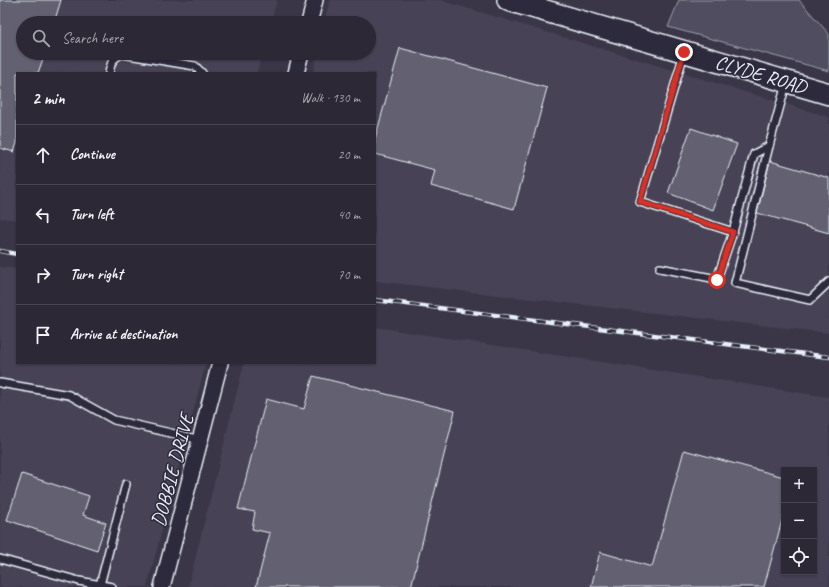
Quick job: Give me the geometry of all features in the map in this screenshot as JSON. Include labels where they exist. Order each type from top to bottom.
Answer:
[{"type":"main road","name":"CLYDE ROAD","points":[[508,0],[829,94]]},
{"type":"street","points":[[311,16],[315,0]]},
{"type":"street","points":[[296,72],[299,60]]},
{"type":"street","name":"DOBBIE DRIVE","points":[[162,587],[220,364]]},
{"type":"lane","points":[[684,52],[640,202],[733,232]]},
{"type":"lane","points":[[109,72],[113,60]]},
{"type":"lane","points":[[158,60],[195,66],[201,72]]},
{"type":"lane","points":[[787,81],[735,282],[810,300],[829,282]]},
{"type":"lane","points":[[660,268],[717,280],[733,232],[754,154],[769,146]]},
{"type":"lane","points":[[0,383],[69,395],[114,420],[201,440]]},
{"type":"lane","points":[[100,585],[126,484]]},
{"type":"lane","points":[[0,559],[112,587]]},
{"type":"shaded area","points":[[0,0],[277,0],[273,16],[16,16],[16,60],[260,60],[257,72],[16,72],[16,220],[0,218]]},
{"type":"shaded area","points":[[332,0],[440,0],[829,117],[829,333],[376,281],[376,72],[313,72],[316,60],[376,60],[376,16],[326,16],[329,3]]},
{"type":"shaded area","points":[[679,0],[799,0],[829,34],[829,71],[668,27]]},
{"type":"shaded area","points":[[0,267],[16,269],[16,364],[206,364],[147,587],[0,587]]},
{"type":"shaded area","points":[[376,327],[829,397],[829,587],[188,587],[244,364],[376,364]]},
{"type":"building","points":[[0,0],[61,0],[56,16],[16,16],[16,60],[43,60],[38,72],[16,72],[16,146],[14,152],[0,148]]},
{"type":"building","points":[[400,48],[547,88],[514,209],[431,186],[435,170],[376,154],[376,135]]},
{"type":"building","points":[[691,128],[737,144],[713,210],[668,193]]},
{"type":"building","points":[[770,161],[829,178],[829,233],[757,213]]},
{"type":"building","points":[[313,376],[455,411],[411,587],[256,587],[270,533],[252,529],[255,512],[238,509],[266,399],[304,409]]},
{"type":"building","points":[[684,450],[781,476],[781,524],[764,587],[591,587],[600,552],[652,567]]},
{"type":"building","points":[[22,474],[89,496],[83,515],[106,523],[97,550],[7,520]]},
{"type":"railway","points":[[0,251],[16,254]]},
{"type":"railway","points":[[376,300],[829,357]]},
{"type":"route","points":[[684,52],[640,202],[733,232],[717,280]]}]
